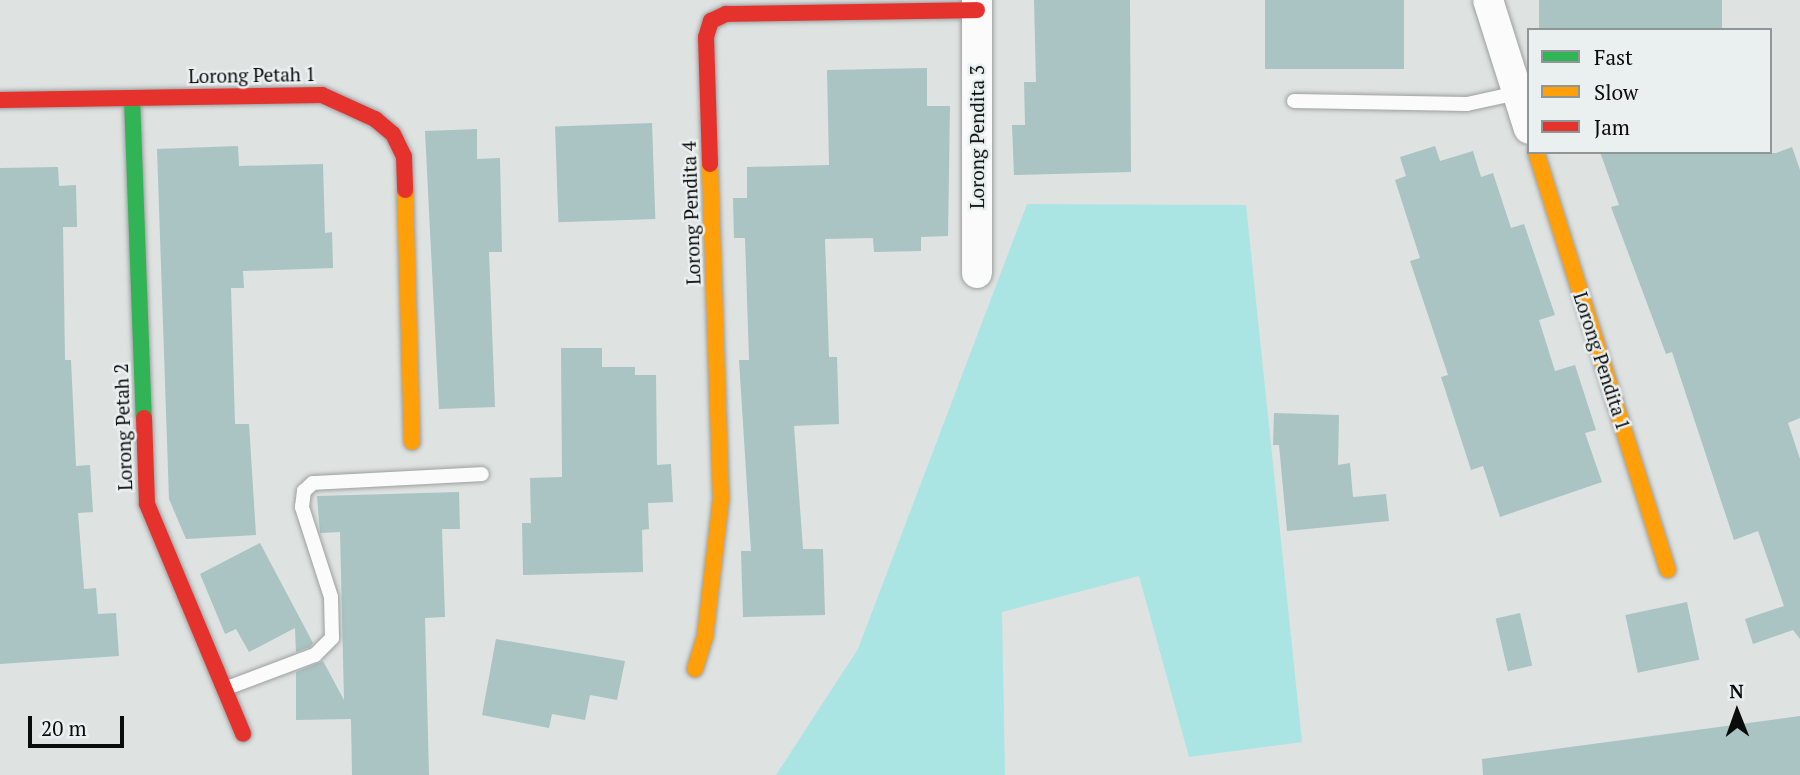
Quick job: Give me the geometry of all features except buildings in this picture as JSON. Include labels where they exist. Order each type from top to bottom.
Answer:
[{"type":"street","points":[[1488,0],[1527,123]]},
{"type":"street","name":"Lorong Pendita 3","points":[[977,5],[977,273]]},
{"type":"street","name":"Lorong Pendita 4","points":[[695,669],[707,624],[721,499],[706,37],[711,21],[726,14],[977,5]]},
{"type":"street","name":"Lorong Petah 1","points":[[0,100],[322,95],[375,118],[393,134],[404,156],[412,442]]},
{"type":"street","name":"Lorong Petah 2","points":[[132,98],[147,505],[222,690],[243,734]]},
{"type":"street","name":"Lorong Pendita 1","points":[[1537,154],[1668,570]]},
{"type":"lane","points":[[1294,102],[1467,104],[1517,93]]},
{"type":"lane","points":[[222,690],[292,666],[332,638],[331,597],[302,507],[304,491],[313,483],[482,474]]},
{"type":"shaded area","points":[[1027,204],[1246,205],[1302,742],[1189,757],[1139,576],[1002,612],[1005,775],[776,775],[858,649]]},
{"type":"traffic: fast","points":[[132,98],[144,418]]},
{"type":"traffic: slow","points":[[1537,154],[1668,570]]},
{"type":"traffic: slow","points":[[695,669],[705,637],[721,499],[710,164]]},
{"type":"traffic: slow","points":[[405,190],[412,442]]},
{"type":"traffic: jam","points":[[710,164],[706,37],[711,21],[726,14],[977,10]]},
{"type":"traffic: jam","points":[[0,100],[322,95],[375,119],[393,134],[404,157],[405,190]]},
{"type":"traffic: jam","points":[[144,418],[147,504],[243,734]]}]
